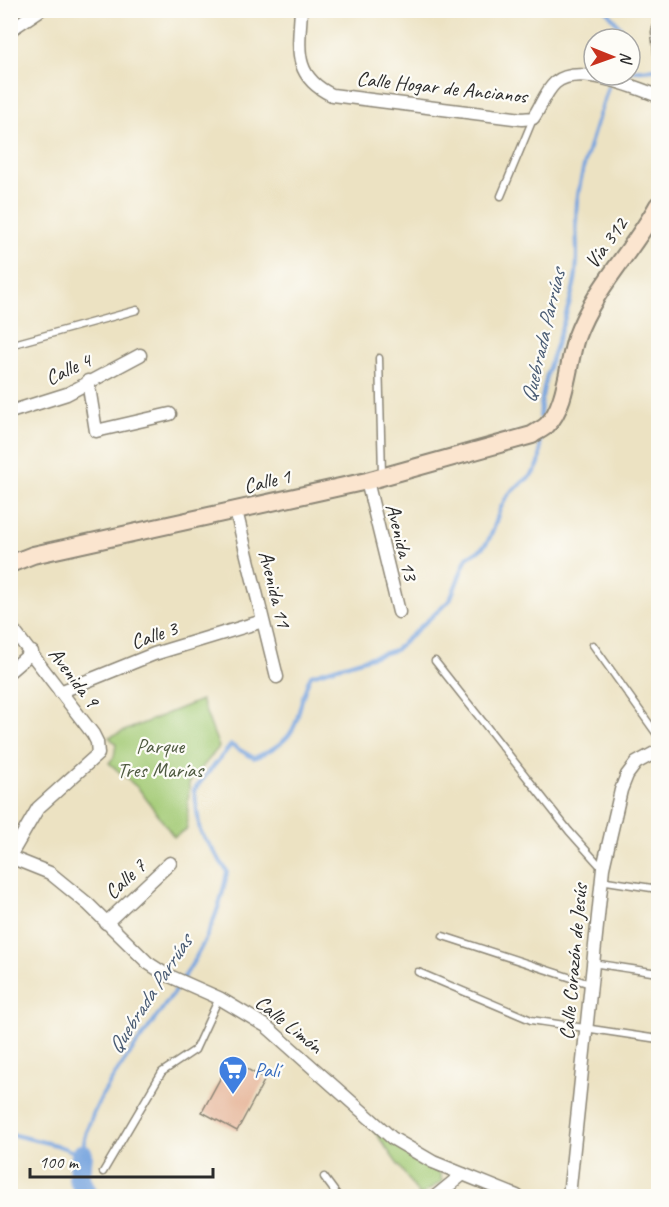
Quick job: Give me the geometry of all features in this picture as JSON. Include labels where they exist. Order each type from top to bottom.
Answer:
[{"type":"street","points":[[10,30],[40,10]]},
{"type":"street","name":"Calle Hogar de Ancianos","points":[[301,10],[301,64],[308,77],[318,88],[332,95],[533,118],[548,92],[556,82],[566,76],[594,77],[626,84],[658,96]]},
{"type":"street","name":"Vía 312","points":[[532,435],[547,425],[557,410],[576,338],[591,304],[639,238],[658,205]]},
{"type":"street","name":"Calle 4","points":[[10,412],[67,394],[140,355]]},
{"type":"street","points":[[88,381],[96,431],[170,414]]},
{"type":"street","name":"Calle 1","points":[[10,564],[33,555],[374,479],[532,435]]},
{"type":"street","name":"Avenida 13","points":[[374,479],[399,612]]},
{"type":"street","name":"Avenida 11","points":[[236,511],[277,677]]},
{"type":"street","name":"Calle 3","points":[[60,692],[154,654],[263,621]]},
{"type":"street","name":"Avenida 9","points":[[10,626],[93,734],[97,742],[98,754],[38,808],[10,856]]},
{"type":"street","points":[[10,671],[32,652]]},
{"type":"street","name":"Calle Corazón de Jesús","points":[[569,1197],[601,874],[621,790],[627,775],[636,763],[658,751]]},
{"type":"street","name":"Calle Limón","points":[[10,856],[50,873],[88,904],[147,963],[165,974],[219,998],[266,1026],[392,1138],[433,1162],[463,1174],[497,1193],[517,1197]]},
{"type":"street","name":"Calle 7","points":[[106,923],[170,863]]},
{"type":"street","points":[[436,1197],[463,1174]]},
{"type":"lane","points":[[658,21],[655,32],[658,61]]},
{"type":"lane","points":[[501,196],[533,118]]},
{"type":"lane","points":[[10,345],[137,310]]},
{"type":"lane","points":[[374,479],[380,358]]},
{"type":"lane","points":[[593,645],[658,736]]},
{"type":"lane","points":[[435,661],[601,874],[658,889]]},
{"type":"lane","points":[[443,936],[590,984]]},
{"type":"lane","points":[[592,963],[658,973]]},
{"type":"lane","points":[[418,972],[531,1020],[658,1039]]},
{"type":"lane","points":[[103,1172],[162,1072],[195,1050],[219,998]]},
{"type":"lane","points":[[324,1178],[338,1197]]},
{"type":"green space","name":"Parque Tres Marías","points":[[201,700],[219,747],[189,783],[187,829],[174,837],[139,789],[109,763],[114,757],[116,744],[109,737]]},
{"type":"green space","points":[[370,1125],[440,1173],[442,1181],[420,1196]]},
{"type":"building","name":"Palí","points":[[238,1064],[265,1079],[237,1131],[202,1112],[221,1077],[229,1081]]},
{"type":"waterway","name":"Quebrada Parrúas","points":[[606,10],[620,27]]},
{"type":"waterway","points":[[642,70],[655,69]]},
{"type":"waterway","name":"Quebrada Parrúas","points":[[540,417],[545,382],[575,280],[576,212],[579,187],[608,87]]},
{"type":"waterway","name":"Quebrada Parrúas","points":[[10,1134],[56,1145],[82,1155],[90,1123],[103,1094],[194,961],[215,918],[227,871],[200,831],[194,790],[231,745],[254,758],[283,741],[291,733],[295,724],[311,675],[395,650],[450,600],[467,557],[478,552],[485,545],[490,538],[499,511],[510,493],[537,468],[540,457],[540,439]]},
{"type":"waterway","points":[[82,1155],[79,1178],[88,1196]]},
{"type":"place","name":"Palí","points":[[233,1096]]}]
